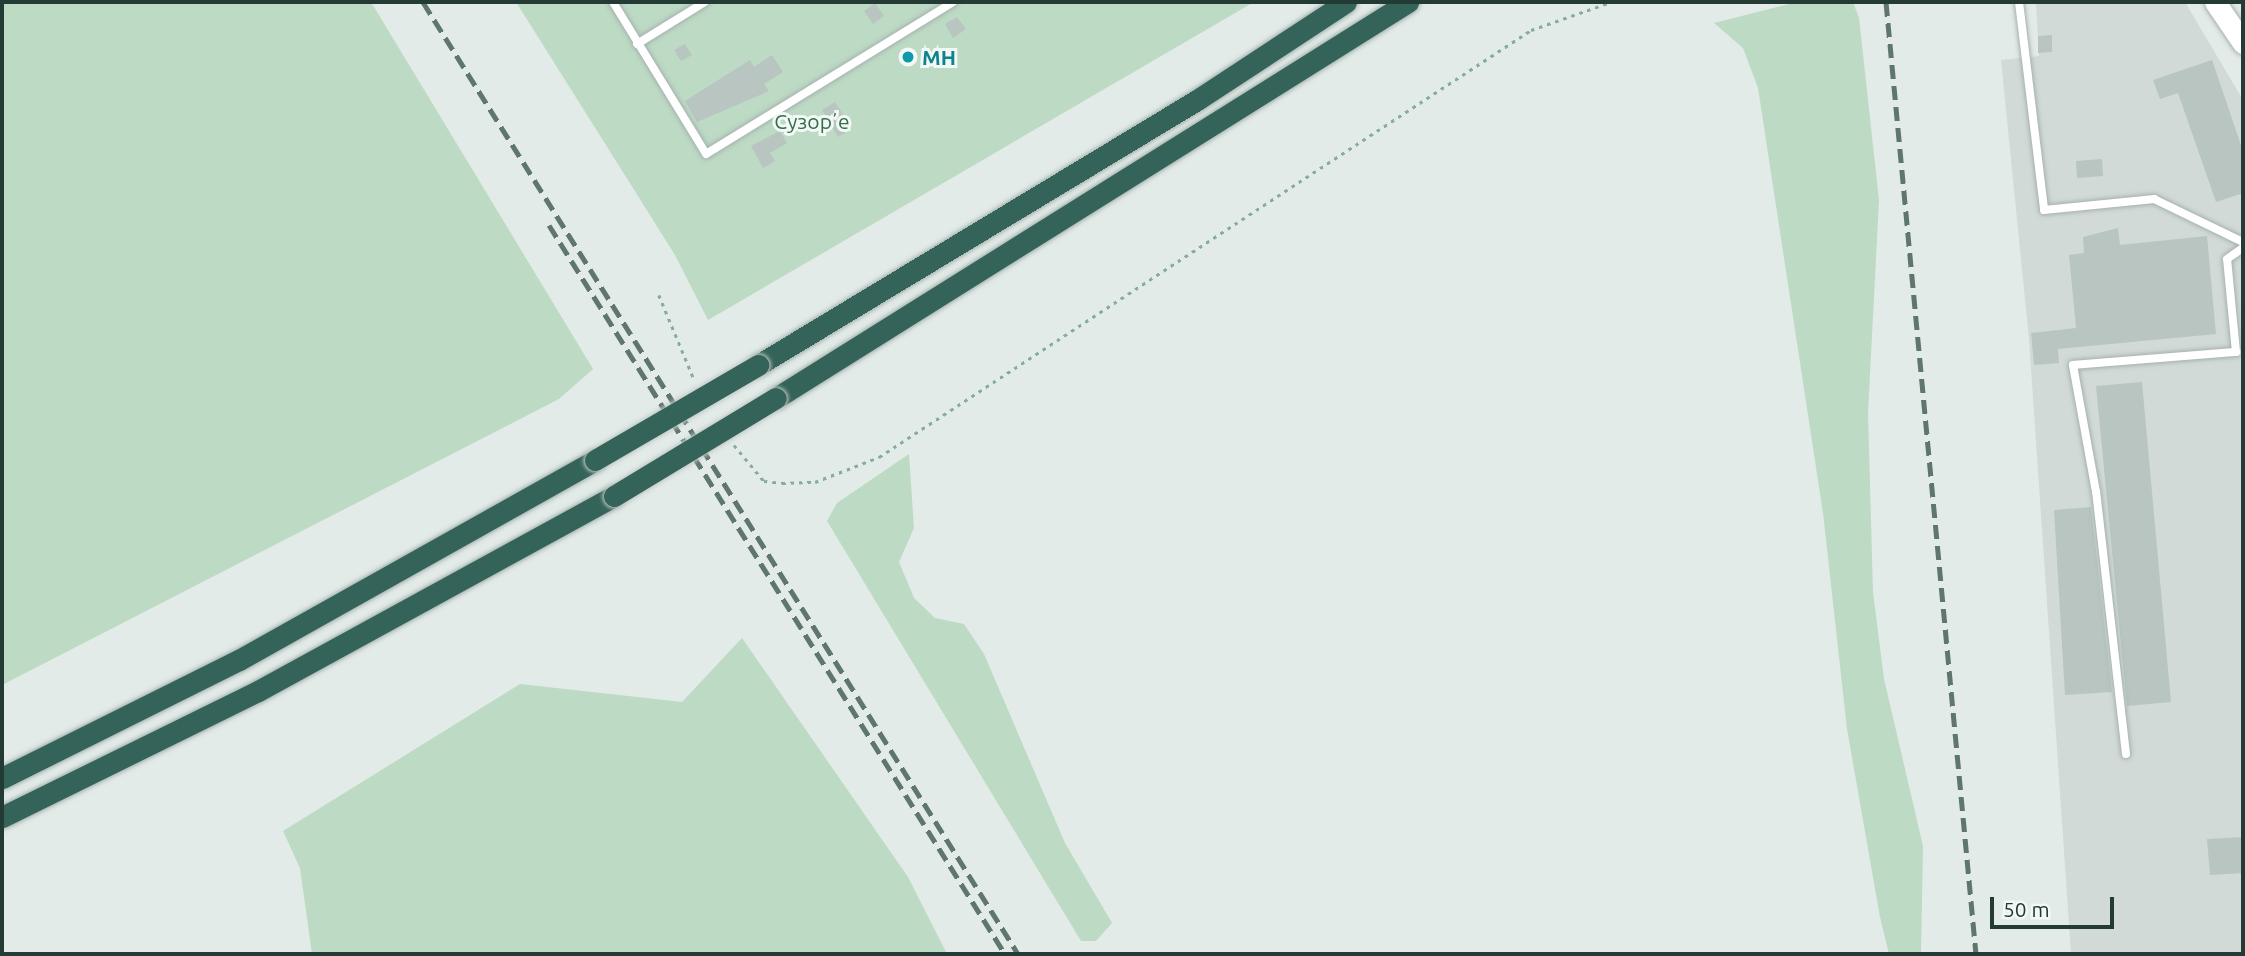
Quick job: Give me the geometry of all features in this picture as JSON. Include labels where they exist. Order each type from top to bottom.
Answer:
[{"type":"highway","points":[[2,778],[239,660],[595,460],[758,365],[1197,100],[1346,2]]},
{"type":"highway","points":[[2,817],[258,691],[614,496],[776,398],[1408,2]]},
{"type":"street","points":[[2215,2],[2243,43]]},
{"type":"lane","points":[[613,2],[706,154],[953,2]]},
{"type":"lane","points":[[637,44],[705,2]]},
{"type":"lane","points":[[2019,2],[2044,210],[2154,199],[2243,242]]},
{"type":"lane","points":[[2126,754],[2096,492],[2073,365],[2236,352],[2227,259],[2243,248]]},
{"type":"path","points":[[733,442],[764,481],[782,484],[815,482],[879,457],[1531,30],[1611,2]]},
{"type":"path","points":[[1647,2],[1698,5],[1717,2]]},
{"type":"path","points":[[659,295],[697,385]]},
{"type":"shaded area","points":[[2036,2],[2185,2],[2243,100],[2243,954],[2071,954],[2029,339],[2001,60],[2039,56]]},
{"type":"green space","points":[[2,2],[371,2],[593,369],[559,399],[2,685]]},
{"type":"green space","name":"Сузорʼе","points":[[516,2],[1254,2],[708,320],[675,255]]},
{"type":"green space","points":[[1797,2],[1853,2],[1859,18],[1879,200],[1868,413],[1873,592],[1884,679],[1923,846],[1921,954],[1889,954],[1880,917],[1847,729],[1823,513],[1758,88],[1743,48],[1714,23]]},
{"type":"green space","points":[[909,454],[914,528],[899,562],[914,598],[935,618],[964,624],[984,654],[1065,843],[1112,923],[1096,941],[1081,941],[827,521],[837,503]]},
{"type":"green space","points":[[742,638],[908,877],[947,954],[312,954],[300,868],[283,831],[520,684],[682,702]]},
{"type":"building","points":[[875,3],[884,16],[873,24],[864,11]]},
{"type":"building","points":[[957,17],[966,29],[953,38],[945,24]]},
{"type":"building","points":[[2052,35],[2052,52],[2038,53],[2038,36]]},
{"type":"building","points":[[685,44],[692,55],[681,61],[674,50]]},
{"type":"building","points":[[772,55],[783,72],[764,84],[769,91],[697,122],[685,101],[750,60],[754,67]]},
{"type":"building","points":[[2212,60],[2243,151],[2243,193],[2216,202],[2178,93],[2160,99],[2153,80]]},
{"type":"building","points":[[835,102],[852,129],[838,137],[822,110]]},
{"type":"building","points":[[780,131],[787,143],[770,153],[775,161],[763,168],[751,146]]},
{"type":"building","points":[[2102,159],[2103,176],[2077,178],[2076,161]]},
{"type":"building","points":[[2118,228],[2120,245],[2207,236],[2216,334],[2058,349],[2059,363],[2034,365],[2031,333],[2076,328],[2069,255],[2084,253],[2083,237]]},
{"type":"building","points":[[2142,382],[2171,702],[2127,706],[2096,386]]},
{"type":"building","points":[[2091,507],[2112,692],[2065,695],[2054,510]]},
{"type":"building","points":[[2243,837],[2243,873],[2210,875],[2207,839]]},
{"type":"railway","points":[[423,2],[1018,954]]},
{"type":"railway","points":[[1886,2],[1976,954]]},
{"type":"railway","points":[[549,225],[1005,954]]},
{"type":"place","name":"МН","points":[[908,57]]}]
